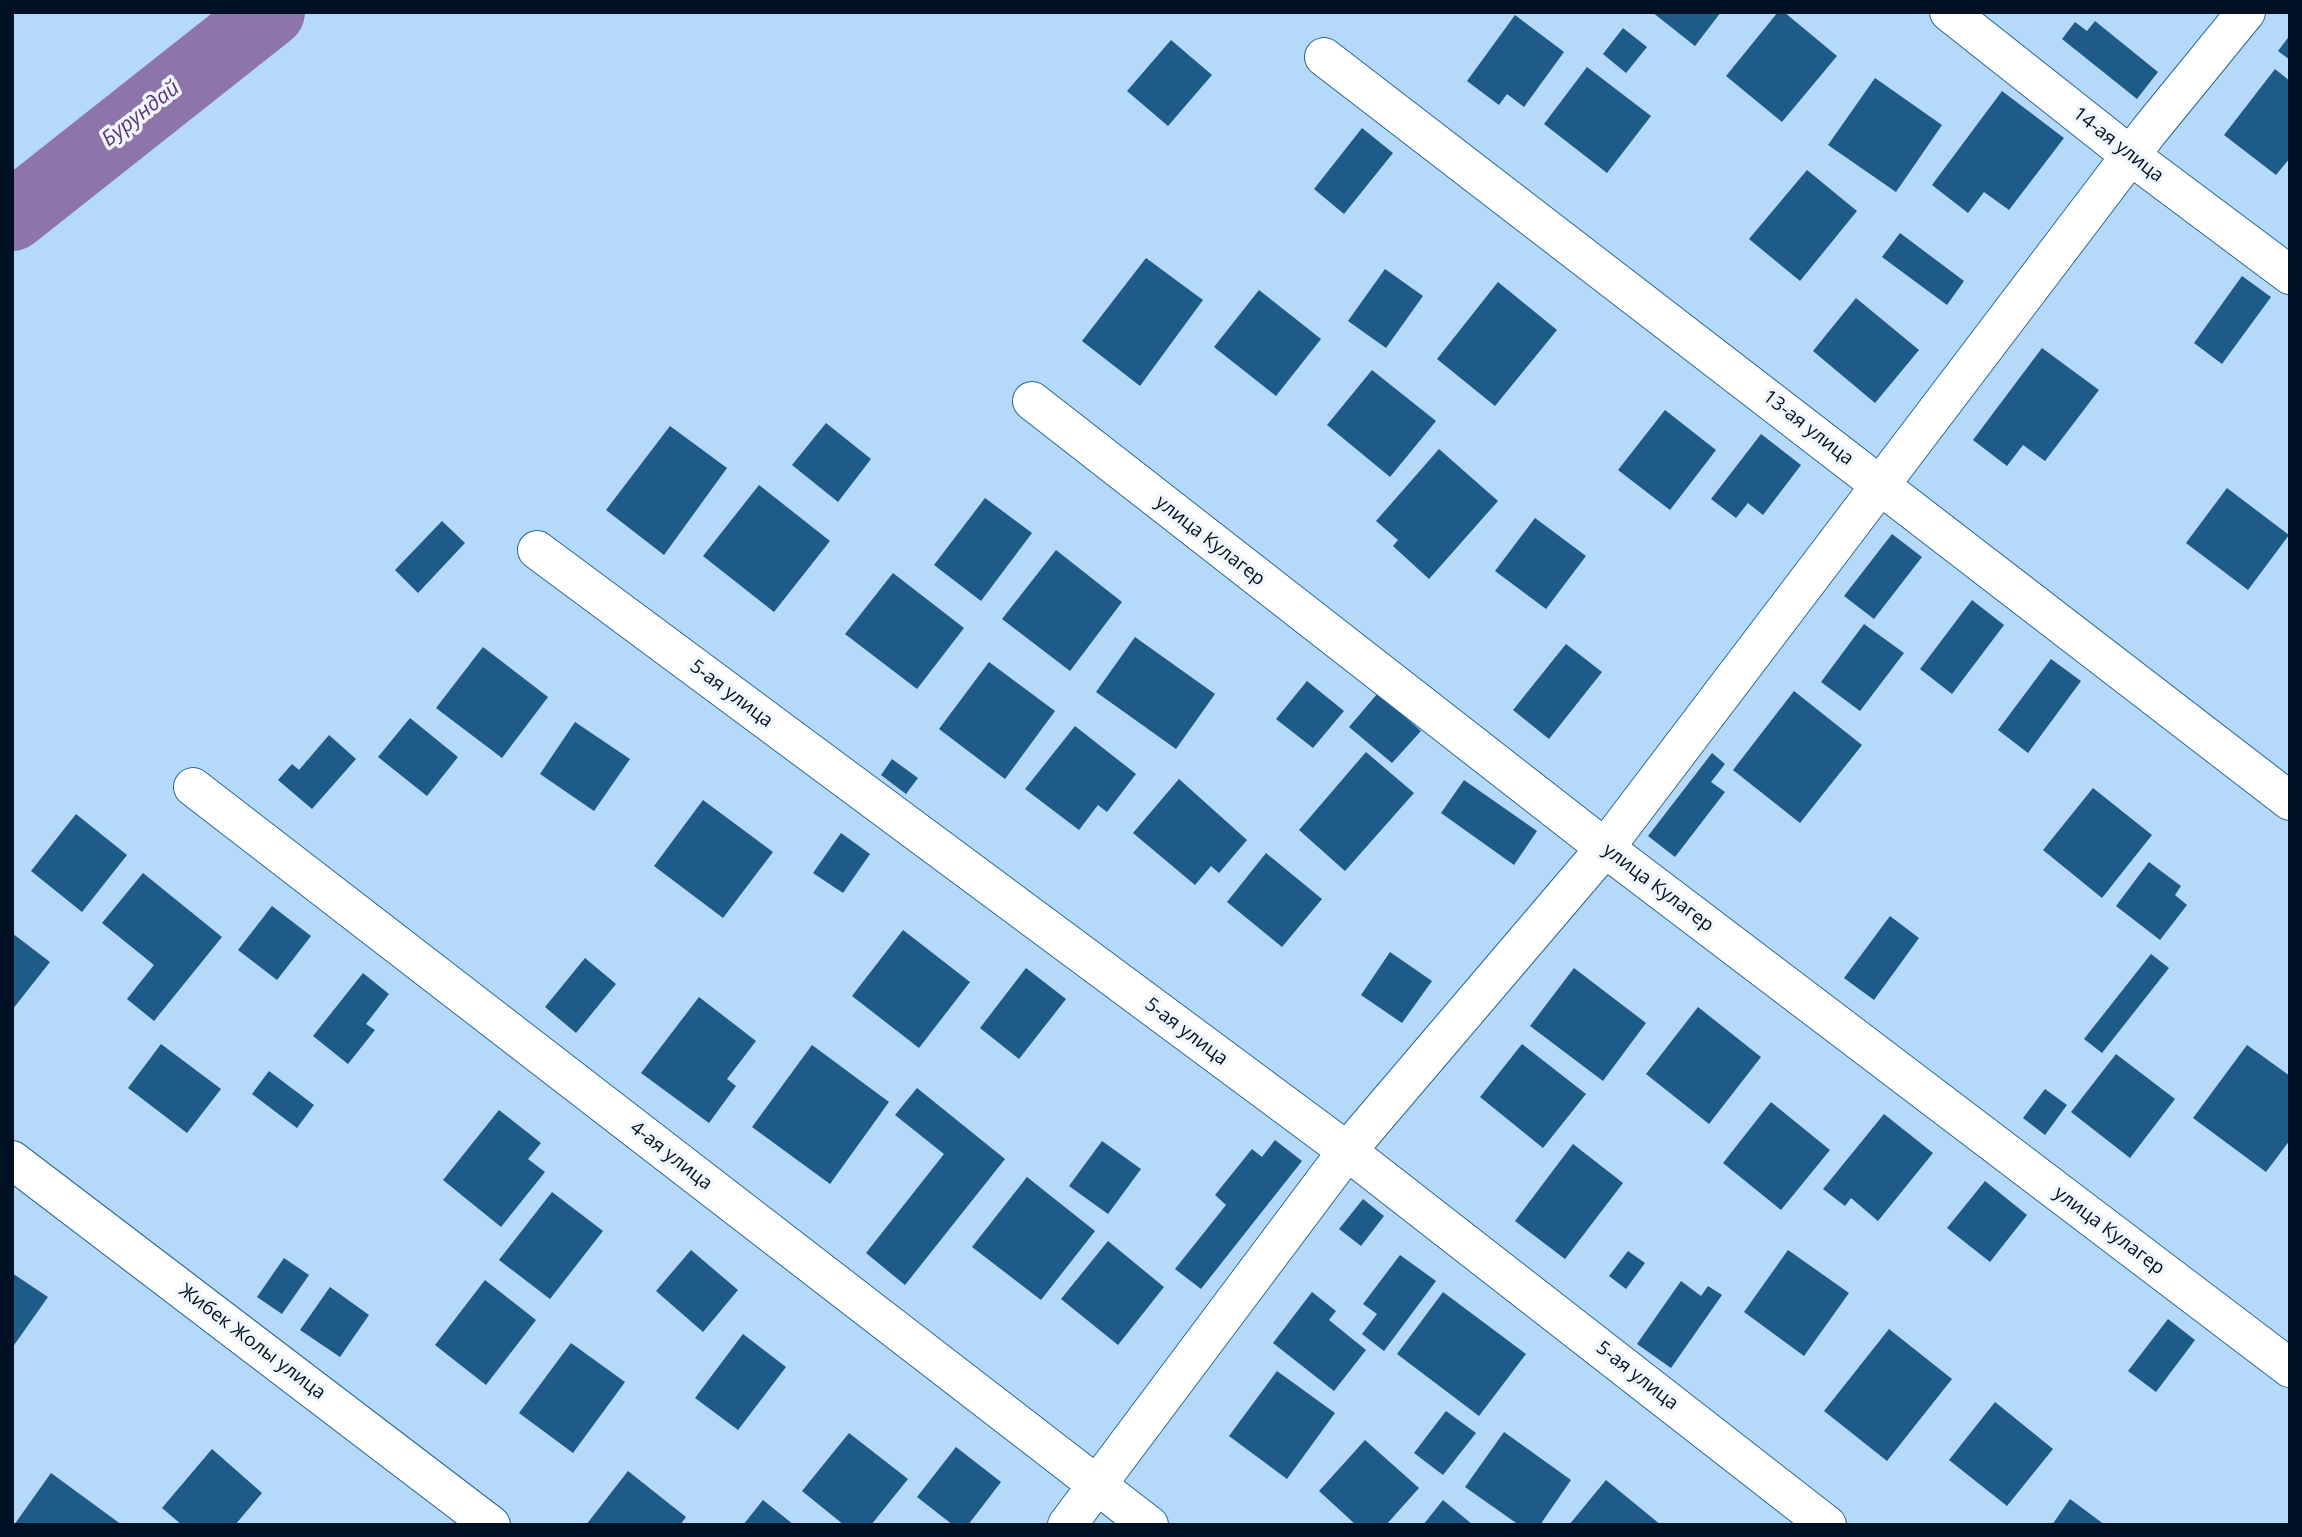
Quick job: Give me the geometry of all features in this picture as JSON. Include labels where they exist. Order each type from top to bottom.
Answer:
[{"type":"street","name":"14-ая улица","points":[[1949,12],[2131,156],[2290,275]]},
{"type":"street","points":[[1067,1525],[1347,1151],[1605,848],[2131,156],[2246,12]]},
{"type":"street","name":"13-ая улица","points":[[1324,57],[2290,801]]},
{"type":"street","name":"улица Кулагер","points":[[1032,401],[1605,848],[2290,1368]]},
{"type":"street","name":"5-ая улица","points":[[537,550],[1347,1151],[1827,1525]]},
{"type":"street","name":"4-ая улица","points":[[193,788],[1149,1525]]},
{"type":"street","name":"Жибек Жолы улица","points":[[12,1160],[491,1525]]},
{"type":"building","points":[[1652,12],[1721,12],[1695,46]]},
{"type":"building","points":[[1778,12],[1784,12],[1837,56],[1782,122],[1726,76]]},
{"type":"building","points":[[1515,15],[1564,52],[1524,107],[1507,94],[1499,105],[1467,81]]},
{"type":"building","points":[[2095,21],[2158,72],[2137,99],[2062,39],[2075,22],[2087,31]]},
{"type":"building","points":[[1623,28],[1647,47],[1626,73],[1603,54]]},
{"type":"building","points":[[2290,35],[2290,60],[2278,51]]},
{"type":"building","points":[[1171,40],[1212,75],[1168,126],[1127,91]]},
{"type":"building","points":[[1587,67],[1651,116],[1607,173],[1544,124]]},
{"type":"building","points":[[2275,69],[2290,81],[2290,158],[2276,175],[2224,135]]},
{"type":"building","points":[[1875,78],[1942,125],[1896,192],[1828,145]]},
{"type":"building","points":[[2002,91],[2064,138],[2009,210],[1984,192],[1968,213],[1932,185]]},
{"type":"building","points":[[1362,128],[1393,153],[1344,214],[1314,189]]},
{"type":"building","points":[[1807,170],[1857,211],[1800,281],[1749,239]]},
{"type":"building","points":[[1900,233],[1964,281],[1947,305],[1882,257]]},
{"type":"building","points":[[1146,258],[1203,300],[1140,386],[1082,341]]},
{"type":"building","points":[[1385,269],[1423,296],[1386,348],[1348,321]]},
{"type":"building","points":[[2242,276],[2271,297],[2222,364],[2194,343]]},
{"type":"building","points":[[1498,282],[1557,330],[1495,406],[1437,359]]},
{"type":"building","points":[[1259,290],[1321,339],[1276,396],[1214,347]]},
{"type":"building","points":[[1856,298],[1919,350],[1875,403],[1813,351]]},
{"type":"building","points":[[2042,348],[2099,390],[2045,461],[2023,445],[2007,466],[1973,440]]},
{"type":"building","points":[[1372,370],[1436,421],[1390,477],[1327,425]]},
{"type":"building","points":[[1665,410],[1716,450],[1670,510],[1618,470]]},
{"type":"building","points":[[826,423],[871,459],[838,502],[792,465]]},
{"type":"building","points":[[670,426],[727,468],[664,555],[606,510]]},
{"type":"building","points":[[1761,434],[1801,465],[1763,515],[1748,503],[1736,518],[1711,499]]},
{"type":"building","points":[[1439,449],[1498,501],[1429,579],[1393,546],[1398,540],[1376,521]]},
{"type":"building","points":[[759,485],[830,541],[774,612],[703,556]]},
{"type":"building","points":[[2227,488],[2289,535],[2248,590],[2186,543]]},
{"type":"building","points":[[985,498],[1032,533],[981,601],[934,565]]},
{"type":"building","points":[[1535,518],[1586,556],[1546,609],[1495,571]]},
{"type":"building","points":[[442,521],[465,543],[418,593],[395,570]]},
{"type":"building","points":[[1892,534],[1922,557],[1874,619],[1844,596]]},
{"type":"building","points":[[1056,550],[1122,602],[1070,671],[1002,619]]},
{"type":"building","points":[[893,573],[964,628],[917,689],[845,634]]},
{"type":"building","points":[[1972,600],[2004,625],[1952,694],[1920,669]]},
{"type":"building","points":[[1864,624],[1904,653],[1860,711],[1821,682]]},
{"type":"building","points":[[1135,637],[1215,694],[1176,749],[1096,692]]},
{"type":"building","points":[[1566,644],[1602,672],[1549,739],[1513,710]]},
{"type":"building","points":[[483,647],[548,697],[502,758],[436,708]]},
{"type":"building","points":[[2051,659],[2081,681],[2028,753],[1998,730]]},
{"type":"building","points":[[989,662],[1055,711],[1005,779],[939,729]]},
{"type":"building","points":[[1307,681],[1344,711],[1313,748],[1276,719]]},
{"type":"building","points":[[1794,691],[1862,745],[1800,823],[1733,770]]},
{"type":"building","points":[[1378,693],[1421,731],[1392,763],[1349,727]]},
{"type":"building","points":[[410,718],[458,757],[427,796],[378,757]]},
{"type":"building","points":[[575,722],[630,759],[594,811],[540,774]]},
{"type":"building","points":[[1075,726],[1136,774],[1107,812],[1098,805],[1079,830],[1025,789]]},
{"type":"building","points":[[329,735],[356,759],[312,809],[278,780],[292,764],[299,770]]},
{"type":"building","points":[[1366,752],[1414,793],[1345,871],[1299,830]]},
{"type":"building","points":[[1712,753],[1725,764],[1711,782],[1725,792],[1675,857],[1648,836]]},
{"type":"building","points":[[892,759],[918,778],[906,794],[881,775]]},
{"type":"building","points":[[1179,779],[1247,840],[1219,873],[1211,866],[1195,885],[1133,833]]},
{"type":"building","points":[[1464,780],[1537,831],[1514,865],[1441,813]]},
{"type":"building","points":[[2093,788],[2152,835],[2102,898],[2043,850]]},
{"type":"building","points":[[703,800],[773,852],[723,918],[654,866]]},
{"type":"building","points":[[76,814],[127,855],[82,912],[31,871]]},
{"type":"building","points":[[841,833],[870,854],[843,893],[813,873]]},
{"type":"building","points":[[1266,853],[1322,899],[1282,947],[1227,902]]},
{"type":"building","points":[[2149,862],[2181,886],[2175,895],[2187,905],[2160,940],[2116,906]]},
{"type":"building","points":[[143,873],[222,937],[154,1021],[127,999],[154,965],[102,923]]},
{"type":"building","points":[[272,906],[311,936],[277,980],[238,950]]},
{"type":"building","points":[[1890,916],[1919,938],[1874,1000],[1844,978]]},
{"type":"building","points":[[903,930],[970,982],[919,1048],[852,996]]},
{"type":"building","points":[[12,933],[50,962],[12,1010]]},
{"type":"building","points":[[1390,952],[1432,981],[1402,1023],[1361,995]]},
{"type":"building","points":[[2151,954],[2169,968],[2102,1053],[2084,1039]]},
{"type":"building","points":[[585,958],[616,984],[576,1033],[545,1007]]},
{"type":"building","points":[[1026,968],[1066,999],[1019,1059],[980,1028]]},
{"type":"building","points":[[1574,968],[1646,1023],[1603,1081],[1530,1026]]},
{"type":"building","points":[[363,973],[389,994],[366,1024],[375,1030],[348,1064],[313,1036]]},
{"type":"building","points":[[699,997],[756,1041],[727,1079],[736,1086],[709,1123],[641,1073]]},
{"type":"building","points":[[1698,1007],[1761,1057],[1709,1124],[1646,1074]]},
{"type":"building","points":[[161,1044],[221,1089],[187,1133],[128,1088]]},
{"type":"building","points":[[1522,1044],[1586,1094],[1543,1148],[1480,1097]]},
{"type":"building","points":[[812,1045],[889,1102],[830,1184],[752,1127]]},
{"type":"building","points":[[2247,1045],[2290,1076],[2290,1140],[2266,1172],[2193,1118]]},
{"type":"building","points":[[2116,1054],[2175,1099],[2130,1158],[2071,1112]]},
{"type":"building","points":[[269,1071],[314,1105],[297,1128],[252,1094]]},
{"type":"building","points":[[917,1088],[1005,1159],[905,1285],[866,1253],[944,1154],[895,1115]]},
{"type":"building","points":[[2045,1089],[2067,1105],[2045,1135],[2023,1118]]},
{"type":"building","points":[[1771,1102],[1830,1150],[1781,1210],[1723,1163]]},
{"type":"building","points":[[499,1110],[541,1143],[528,1159],[545,1172],[501,1227],[443,1180]]},
{"type":"building","points":[[1884,1114],[1933,1153],[1878,1221],[1851,1198],[1845,1206],[1823,1189]]},
{"type":"building","points":[[1275,1140],[1302,1161],[1201,1289],[1175,1269],[1226,1205],[1215,1195],[1252,1149],[1262,1157]]},
{"type":"building","points":[[1102,1141],[1141,1169],[1108,1214],[1069,1186]]},
{"type":"building","points":[[1573,1144],[1623,1183],[1565,1259],[1515,1221]]},
{"type":"building","points":[[1027,1177],[1095,1231],[1041,1300],[972,1247]]},
{"type":"building","points":[[1985,1181],[2027,1215],[1990,1262],[1947,1228]]},
{"type":"building","points":[[552,1192],[603,1231],[550,1299],[499,1260]]},
{"type":"building","points":[[1363,1199],[1384,1216],[1361,1246],[1339,1229]]},
{"type":"building","points":[[1108,1241],[1164,1287],[1118,1345],[1061,1299]]},
{"type":"building","points":[[691,1250],[738,1290],[703,1332],[656,1291]]},
{"type":"building","points":[[1788,1250],[1849,1293],[1804,1356],[1744,1312]]},
{"type":"building","points":[[1628,1251],[1645,1263],[1626,1289],[1609,1276]]},
{"type":"building","points":[[1400,1255],[1436,1281],[1384,1351],[1362,1334],[1377,1314],[1363,1304]]},
{"type":"building","points":[[284,1258],[309,1275],[282,1314],[257,1297]]},
{"type":"building","points":[[12,1273],[48,1297],[12,1348]]},
{"type":"building","points":[[485,1280],[536,1320],[486,1385],[435,1345]]},
{"type":"building","points":[[1681,1281],[1701,1296],[1708,1286],[1722,1295],[1671,1368],[1637,1344]]},
{"type":"building","points":[[330,1287],[369,1315],[340,1357],[300,1330]]},
{"type":"building","points":[[1312,1292],[1336,1311],[1329,1320],[1366,1350],[1334,1391],[1273,1343]]},
{"type":"building","points":[[1443,1292],[1526,1354],[1479,1416],[1397,1354]]},
{"type":"building","points":[[2168,1319],[2195,1340],[2156,1392],[2128,1371]]},
{"type":"building","points":[[1889,1329],[1952,1379],[1887,1461],[1824,1411]]},
{"type":"building","points":[[743,1334],[786,1367],[738,1430],[695,1398]]},
{"type":"building","points":[[571,1343],[625,1382],[573,1453],[519,1413]]},
{"type":"building","points":[[1277,1371],[1335,1413],[1287,1479],[1229,1436]]},
{"type":"building","points":[[1995,1402],[2053,1449],[2007,1506],[1949,1460]]},
{"type":"building","points":[[1446,1411],[1476,1433],[1443,1475],[1414,1453]]},
{"type":"building","points":[[1504,1432],[1571,1480],[1540,1525],[1519,1525],[1465,1487]]},
{"type":"building","points":[[849,1433],[908,1479],[871,1525],[844,1525],[802,1491]]},
{"type":"building","points":[[1365,1440],[1419,1488],[1386,1525],[1356,1525],[1319,1491]]},
{"type":"building","points":[[956,1447],[1001,1482],[968,1525],[953,1525],[917,1497]]},
{"type":"building","points":[[212,1449],[262,1493],[235,1525],[182,1525],[162,1508]]},
{"type":"building","points":[[628,1471],[686,1517],[680,1525],[586,1525]]},
{"type":"building","points":[[51,1473],[122,1525],[14,1525]]},
{"type":"building","points":[[1606,1480],[1661,1525],[1569,1525]]},
{"type":"building","points":[[2070,1499],[2105,1525],[2052,1525]]},
{"type":"building","points":[[763,1500],[794,1525],[743,1525]]},
{"type":"building","points":[[1443,1500],[1473,1525],[1423,1525]]},
{"type":"waterway","name":"Бурундай","points":[[12,216],[270,12]]}]
